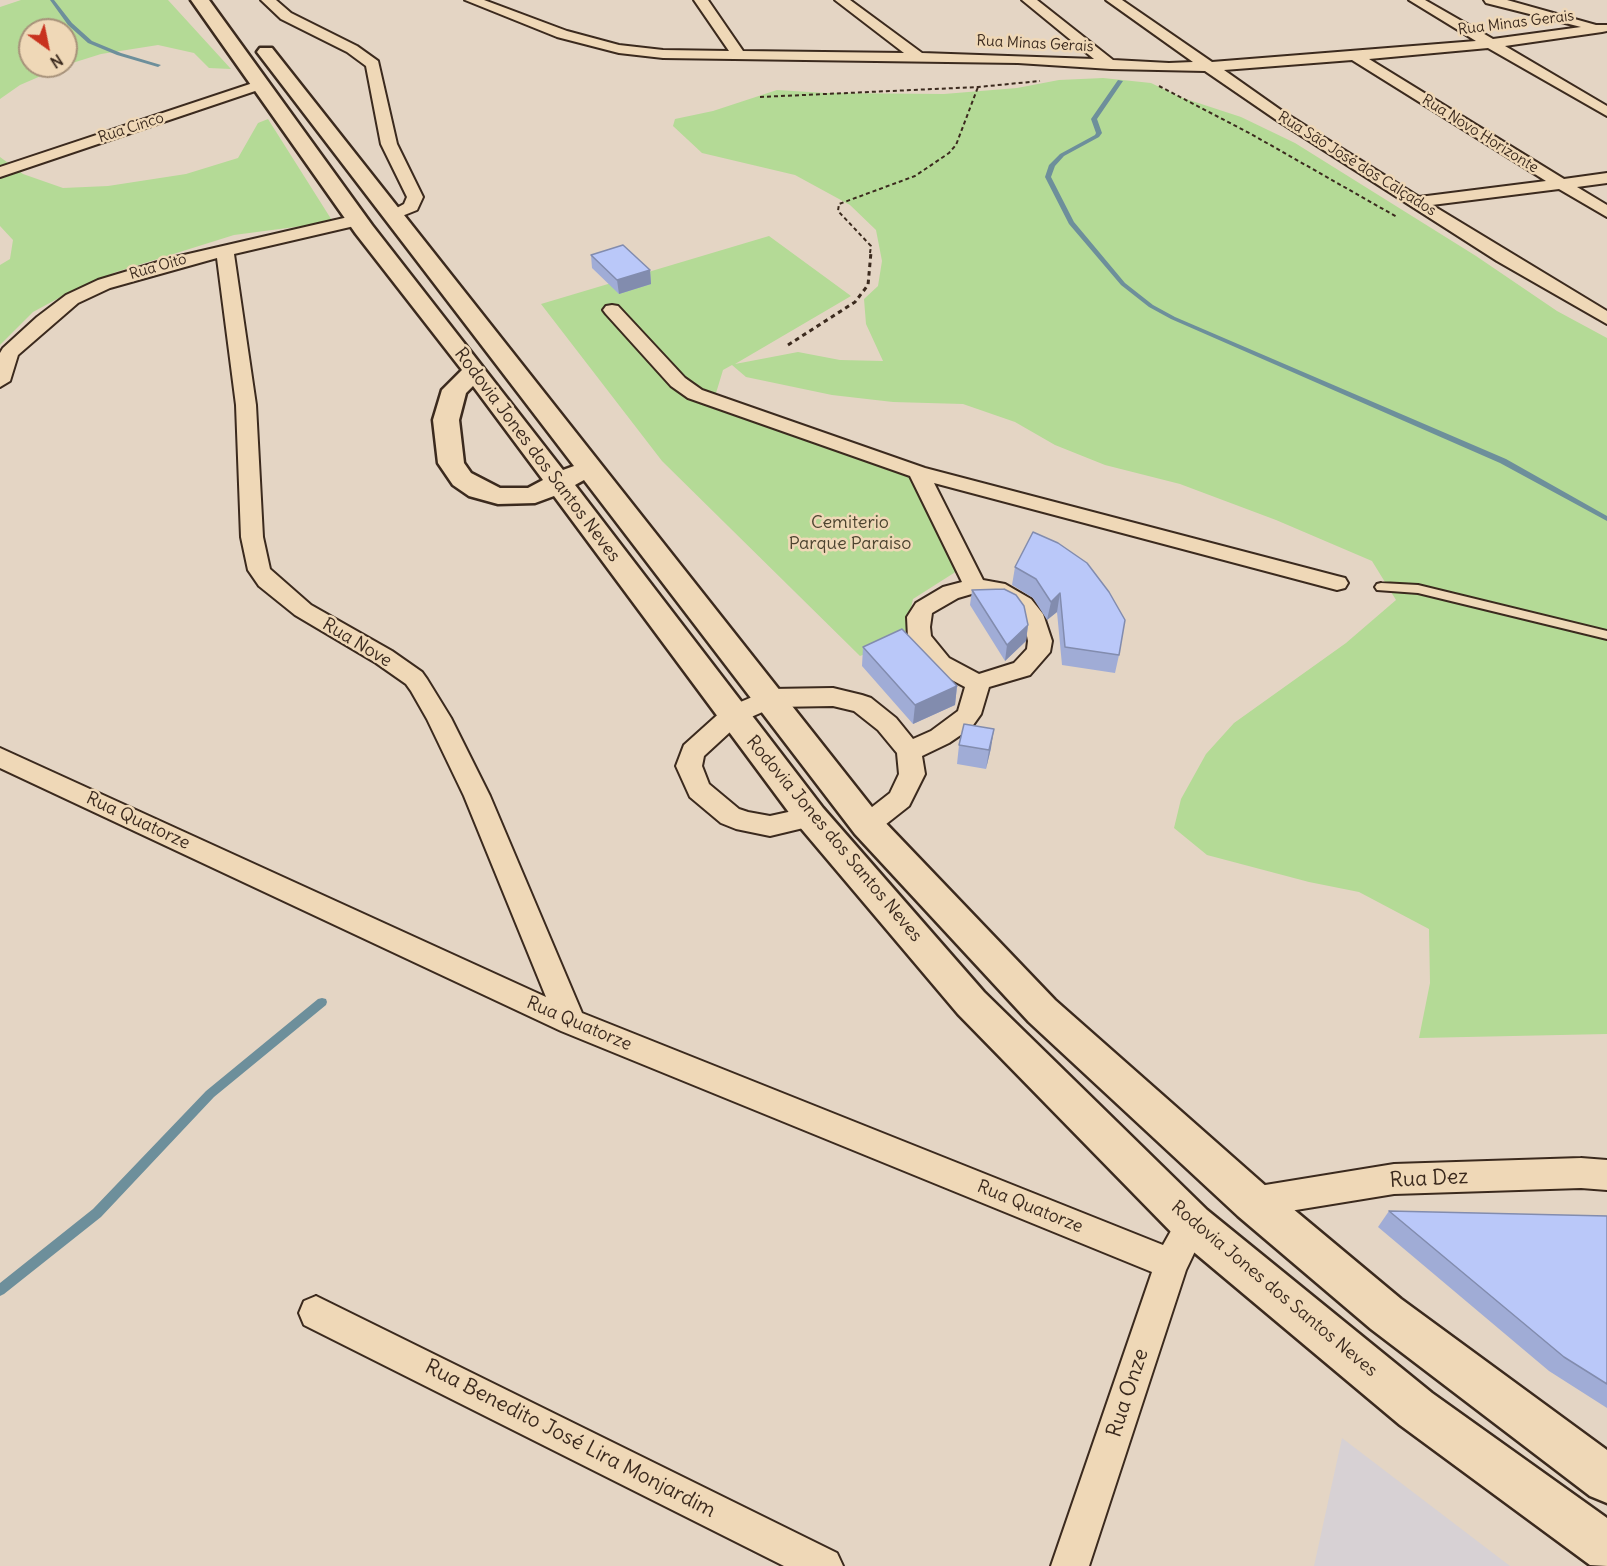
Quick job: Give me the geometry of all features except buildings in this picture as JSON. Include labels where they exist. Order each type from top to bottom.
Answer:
[{"type":"main road","name":"Rodovia Jones dos Santos Neves","points":[[200,0],[335,184],[357,220],[475,371],[811,817],[971,1003],[1192,1224],[1416,1409],[1607,1548]]},
{"type":"main road","name":"Rodovia Jones dos Santos Neves","points":[[224,0],[771,698],[867,825],[1042,1011],[1253,1202],[1386,1314],[1607,1479]]},
{"type":"main road","points":[[475,371],[454,390],[449,405],[446,435],[454,471],[479,490],[498,496],[535,495],[559,484],[588,466]]},
{"type":"street","points":[[268,0],[286,16],[363,55],[373,64],[389,144],[415,197],[411,207],[392,215]]},
{"type":"street","name":"Rua Minas Gerais","points":[[472,0],[608,47],[663,54],[918,57],[1208,67],[1490,44],[1605,29]]},
{"type":"street","points":[[701,0],[738,54]]},
{"type":"street","points":[[842,0],[918,57]]},
{"type":"street","points":[[1029,0],[1111,65]]},
{"type":"street","name":"Rua São José dos Calçados","points":[[1113,0],[1208,67],[1503,257],[1607,319]]},
{"type":"street","points":[[1416,0],[1607,112]]},
{"type":"street","points":[[1491,0],[1605,29]]},
{"type":"street","name":"Rua Novo Horizonte","points":[[1354,55],[1607,212]]},
{"type":"street","name":"Rua Cinco","points":[[0,172],[262,84]]},
{"type":"street","points":[[1418,202],[1607,178]]},
{"type":"street","name":"Rua Oito","points":[[0,381],[10,352],[43,321],[72,299],[127,276],[225,250],[357,220]]},
{"type":"street","name":"Rua Nove","points":[[225,250],[246,405],[252,537],[259,570],[267,581],[303,610],[384,657],[414,678],[419,685],[439,718],[477,796],[571,1022]]},
{"type":"street","points":[[612,310],[678,382],[695,394],[918,472],[1337,583]]},
{"type":"street","points":[[918,472],[975,586]]},
{"type":"street","points":[[975,586],[997,589],[1023,604],[1035,620],[1040,641],[1038,652],[1022,669],[979,682],[965,679],[940,664],[920,638],[918,627],[918,617],[924,608],[951,592],[975,586]]},
{"type":"street","points":[[909,751],[962,722],[969,714],[979,682]]},
{"type":"street","points":[[811,817],[770,826],[745,822],[730,816],[699,790],[689,766],[693,752],[733,715],[771,698],[833,697],[862,704],[887,724],[909,751],[912,774],[900,799],[867,825]]},
{"type":"street","name":"Rua Quatorze","points":[[0,757],[571,1022],[1171,1264]]},
{"type":"street","name":"Rua Dez","points":[[1253,1202],[1394,1179],[1581,1173],[1607,1175]]},
{"type":"street","name":"Rua Onze","points":[[1070,1566],[1171,1264],[1192,1224]]},
{"type":"street","name":"Rua Benedito José Lira Monjardim","points":[[316,1312],[824,1566]]},
{"type":"lane","points":[[1381,587],[1418,589],[1607,635]]},
{"type":"path","points":[[760,97],[978,87],[1048,80]]},
{"type":"path","points":[[1159,86],[1251,134],[1406,223]]},
{"type":"path","points":[[788,345],[855,302],[868,285],[870,246],[838,211],[839,204],[852,197],[915,176],[949,153],[956,145],[978,87]]},
{"type":"shaded area","points":[[1342,1438],[1510,1566],[1314,1566]]},
{"type":"green space","points":[[21,0],[168,0],[231,69],[209,68],[194,53],[158,45],[101,54],[78,61],[78,18],[18,18],[18,78],[36,78],[20,85],[0,99],[0,7]]},
{"type":"green space","name":"Cemiterio Parque Paraiso","points":[[1103,78],[1151,83],[1180,97],[1241,117],[1295,143],[1476,256],[1557,311],[1607,338],[1607,1034],[1419,1038],[1430,983],[1429,929],[1359,892],[1309,882],[1207,855],[1174,828],[1181,799],[1206,754],[1234,723],[1346,643],[1396,600],[1372,561],[1276,520],[1180,484],[1105,465],[1055,445],[1015,422],[963,404],[893,402],[832,395],[746,377],[732,365],[723,370],[713,403],[906,469],[957,571],[913,599],[904,639],[860,656],[662,461],[541,304],[769,236],[851,296],[735,364],[798,352],[840,360],[883,361],[866,324],[864,299],[878,286],[882,261],[876,230],[850,205],[795,175],[702,153],[673,126],[675,119],[713,111],[777,90],[826,93],[944,94],[1017,88],[1059,80]]},
{"type":"green space","points":[[268,119],[333,222],[234,235],[116,272],[68,293],[33,312],[0,345],[0,265],[10,259],[13,240],[0,226],[0,157],[23,174],[63,188],[108,186],[186,174],[238,158],[258,123]]},
{"type":"waterway","points":[[52,0],[70,24],[90,42],[119,54],[158,65]]},
{"type":"waterway","points":[[1120,81],[1094,119],[1099,133],[1097,136],[1062,155],[1052,165],[1048,177],[1071,223],[1123,284],[1151,306],[1173,318],[1503,461],[1607,519]]},
{"type":"waterway","points":[[0,1290],[97,1213],[210,1094],[322,1002]]}]
